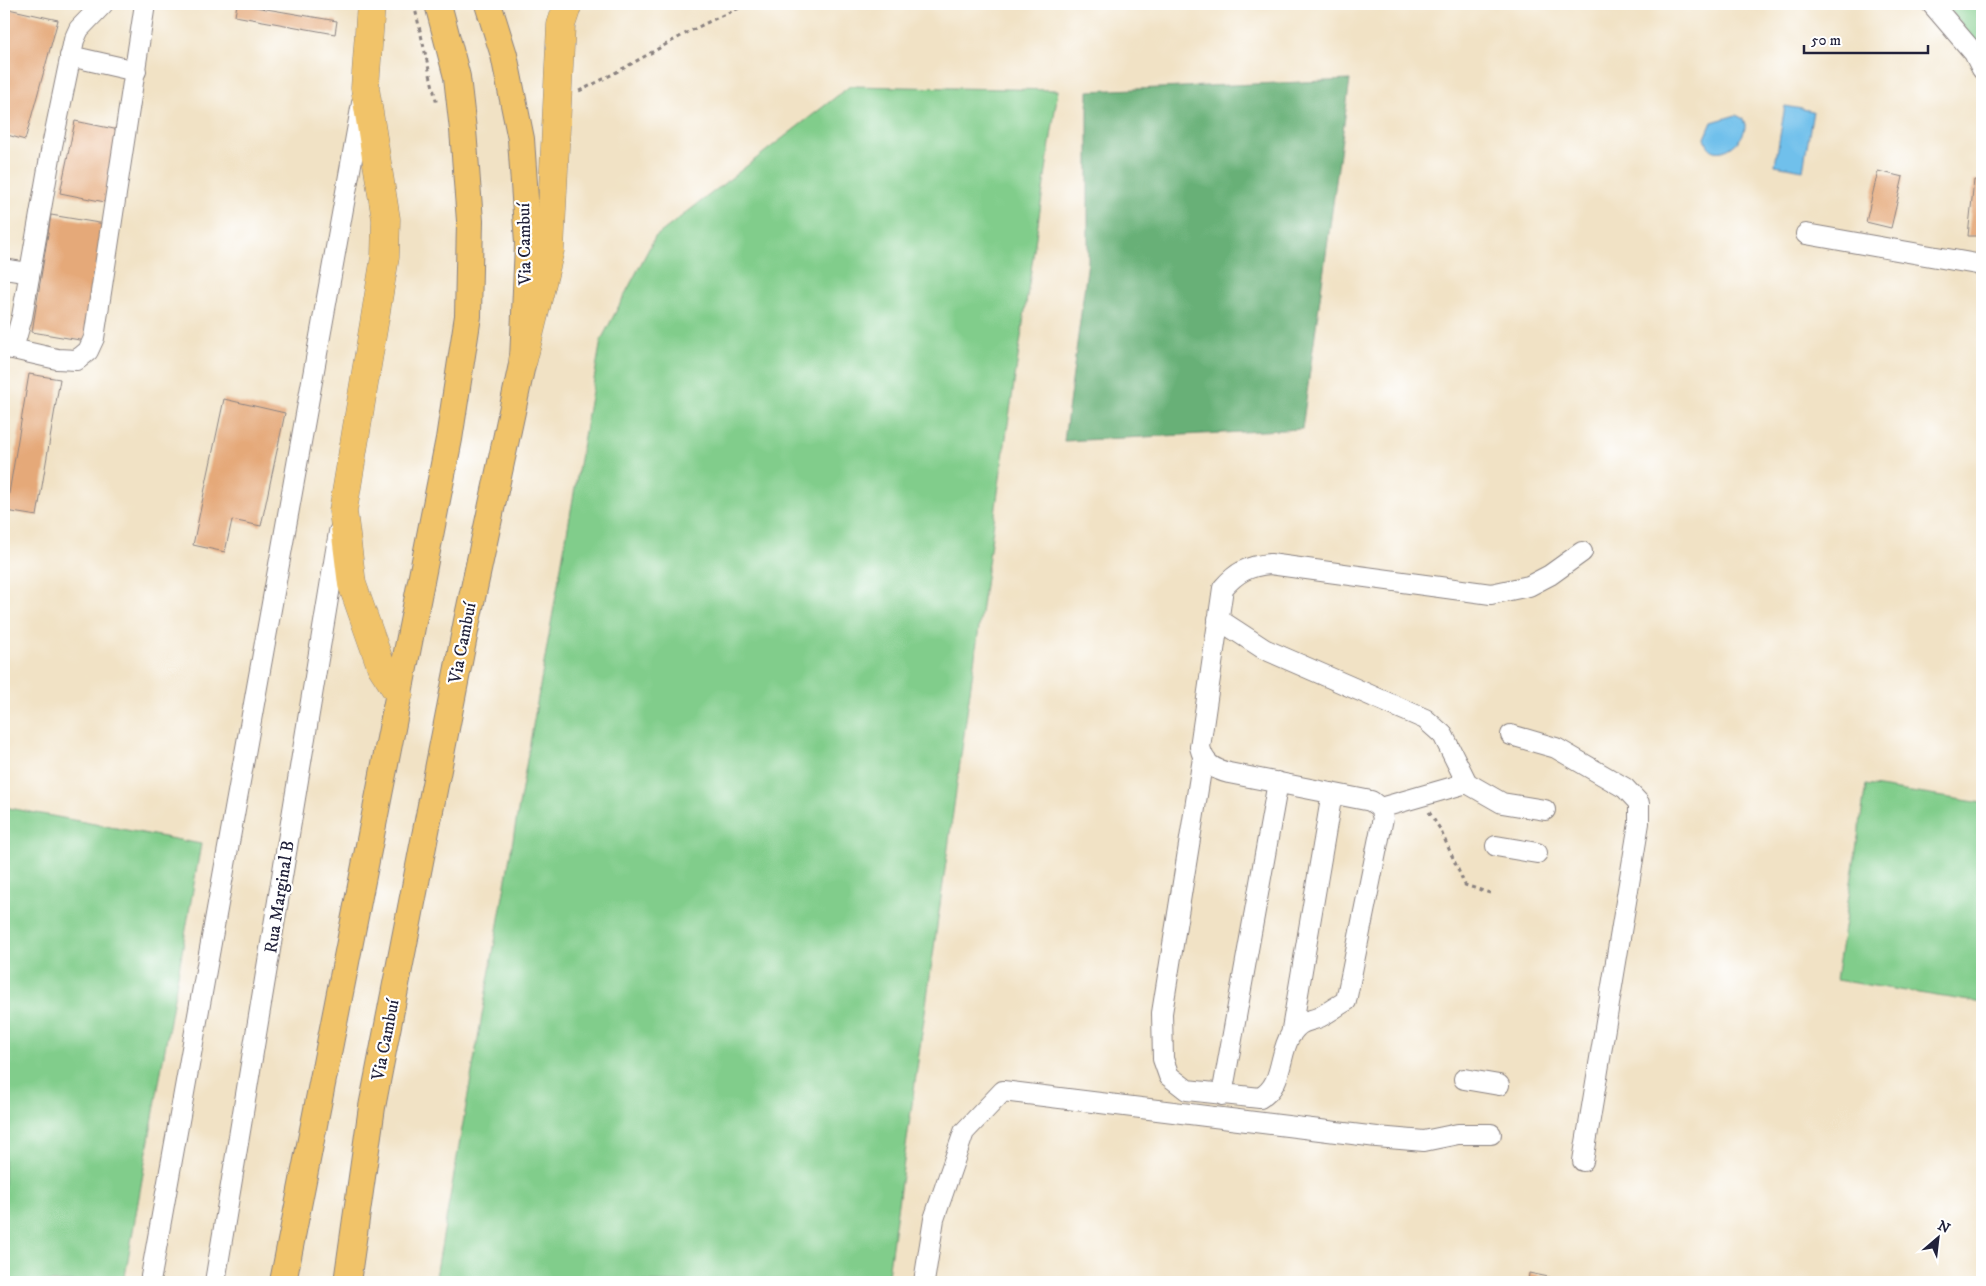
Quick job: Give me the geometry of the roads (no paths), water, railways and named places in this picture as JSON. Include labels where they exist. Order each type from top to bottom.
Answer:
[{"type":"highway","points":[[371,4],[365,88],[386,218],[386,257],[343,511],[352,584],[381,666],[399,694]]},
{"type":"highway","points":[[523,360],[550,250],[561,25],[568,4]]},
{"type":"main road","points":[[283,1282],[449,439],[468,316],[470,221],[464,130],[457,77],[438,4]]},
{"type":"main road","name":"Via Cambuí","points":[[347,1282],[372,1107],[467,621],[523,360],[528,243],[521,139],[504,56],[488,4]]},
{"type":"street","points":[[103,4],[78,29],[70,56],[22,317],[9,348],[57,359],[77,360],[88,352],[94,338],[145,4]]},
{"type":"street","points":[[1932,4],[1974,53],[1982,69]]},
{"type":"street","points":[[70,56],[136,71]]},
{"type":"street","points":[[150,1282],[365,88]]},
{"type":"street","points":[[1806,234],[1982,265]]},
{"type":"street","points":[[4,269],[29,273]]},
{"type":"street","name":"Rua Marginal B","points":[[215,1282],[343,511]]},
{"type":"street","points":[[1332,793],[1291,1035],[1275,1084],[1268,1094],[1260,1098],[1187,1090],[1169,1076],[1163,1059],[1162,1013],[1203,758],[1200,748],[1223,588],[1236,573],[1251,566],[1270,564],[1491,594],[1529,586],[1550,575],[1582,552]]},
{"type":"street","points":[[1218,619],[1264,649],[1425,719],[1443,735],[1468,783],[1502,803],[1545,810]]},
{"type":"street","points":[[1511,735],[1556,748],[1625,788],[1639,803],[1639,823],[1583,1161]]},
{"type":"street","points":[[1203,758],[1217,770],[1371,801],[1380,808],[1383,818],[1346,1001],[1318,1018],[1304,1021],[1291,1035]]},
{"type":"street","points":[[1222,1095],[1278,782]]},
{"type":"street","points":[[1380,808],[1468,783]]},
{"type":"street","points":[[1496,846],[1537,853]]},
{"type":"street","points":[[1464,1078],[1499,1085]]},
{"type":"street","points":[[924,1282],[934,1219],[964,1132],[1003,1091],[1376,1137],[1424,1141],[1458,1134],[1491,1134]]},
{"type":"water","points":[[1785,106],[1813,111],[1803,170],[1775,165]]},
{"type":"water","points":[[1736,115],[1742,118],[1745,124],[1740,138],[1728,149],[1714,151],[1709,147],[1705,138],[1712,122]]}]
